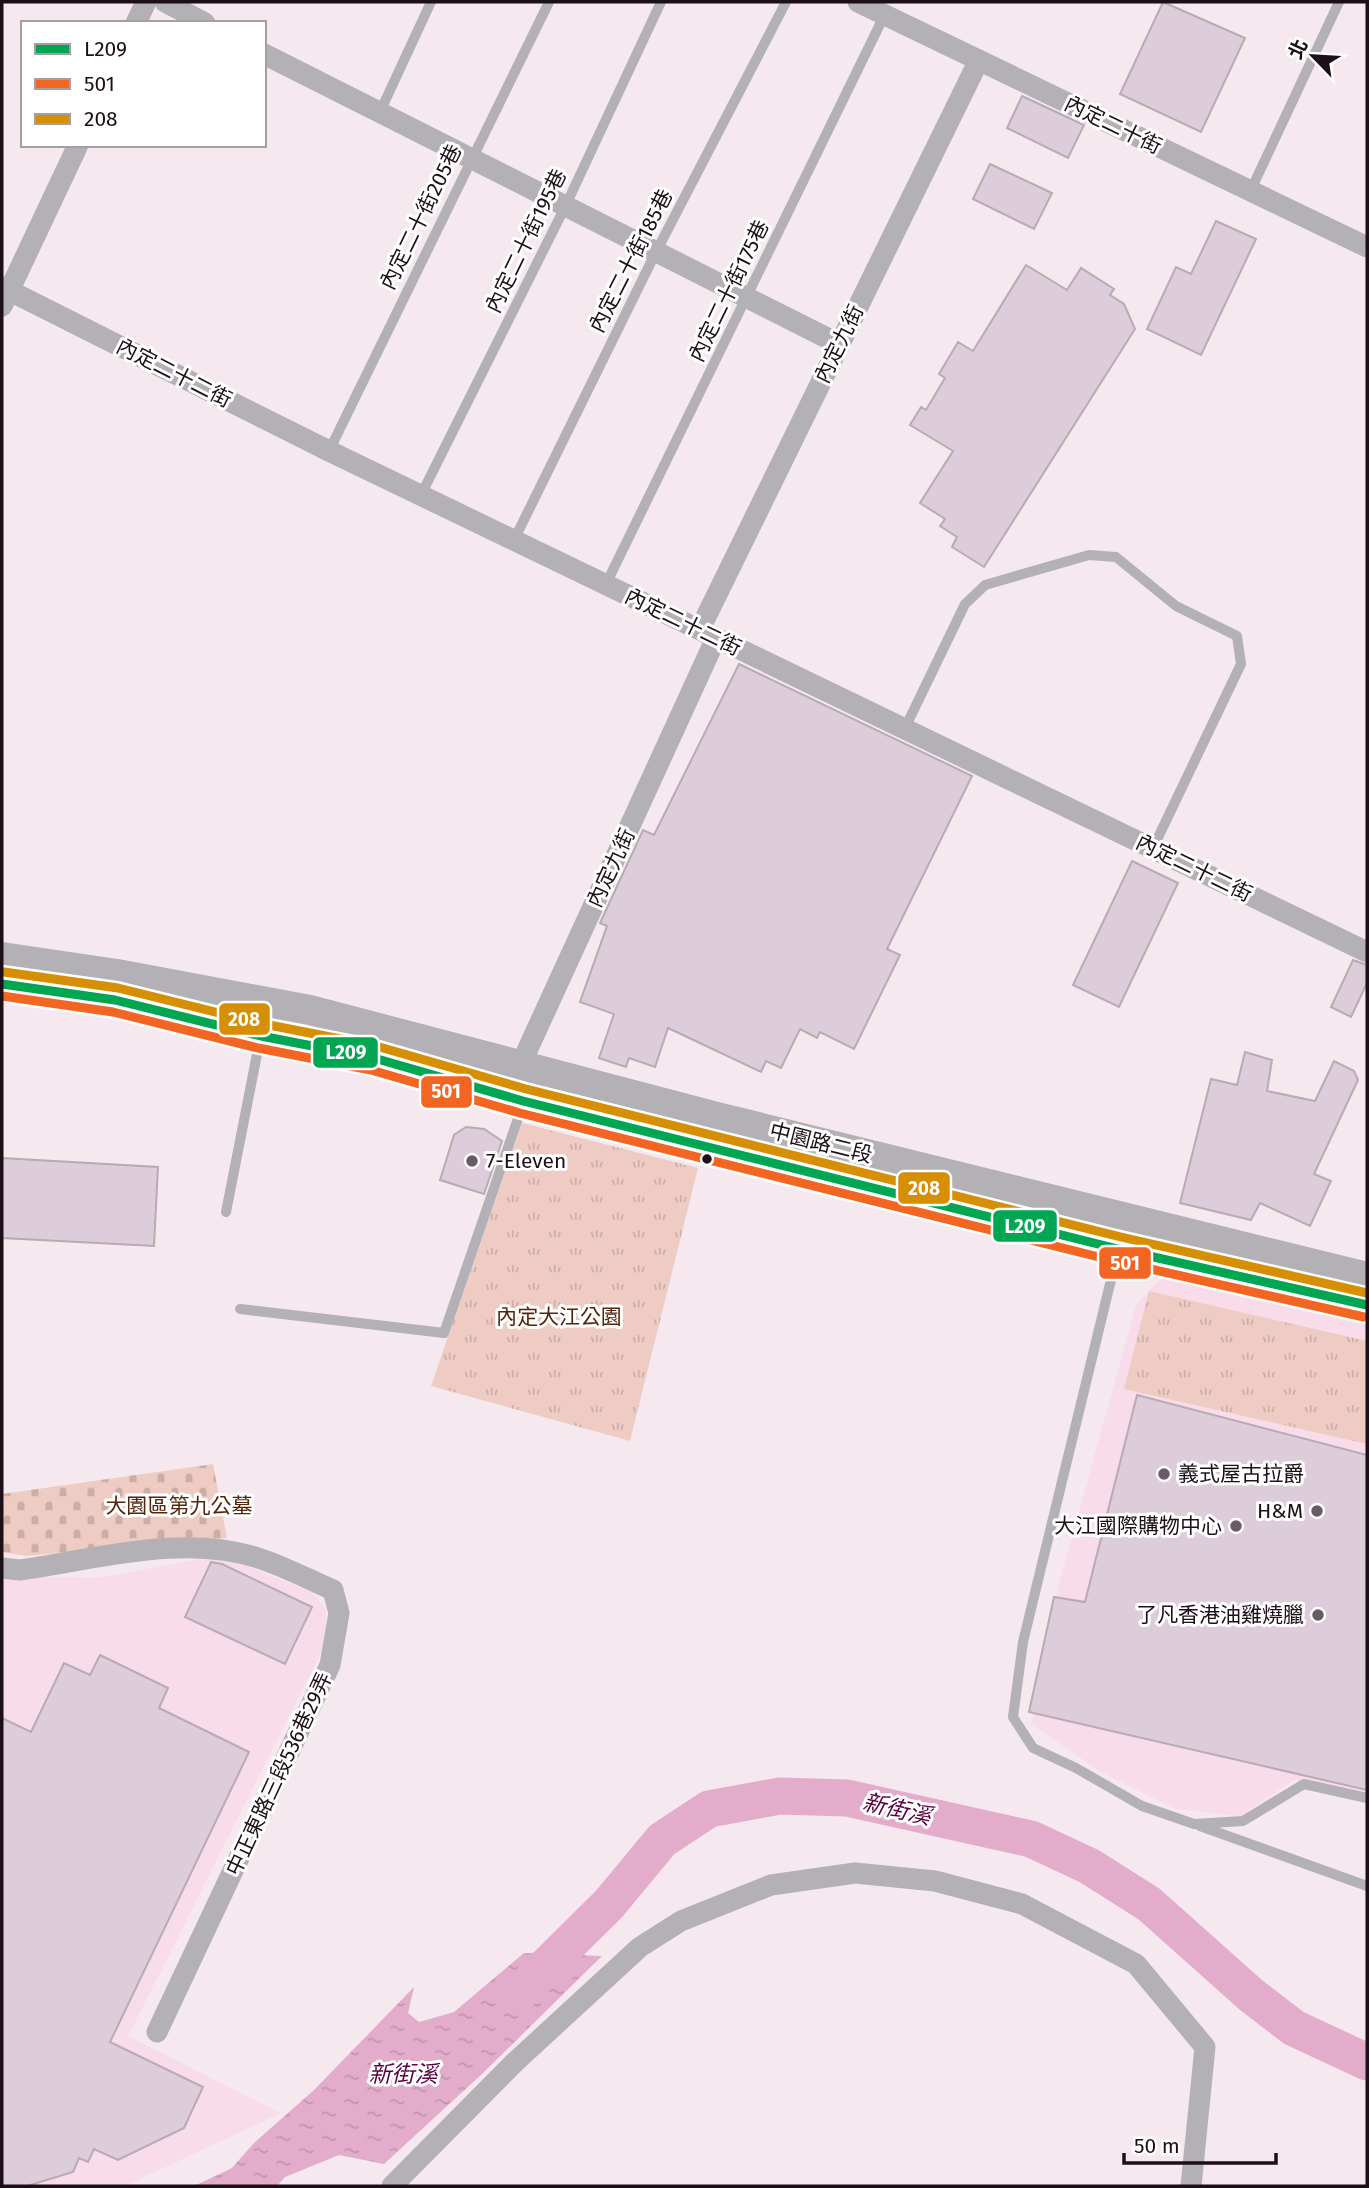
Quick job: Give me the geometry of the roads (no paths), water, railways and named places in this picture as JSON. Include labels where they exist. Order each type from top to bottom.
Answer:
[{"type":"main road","name":"中園路二段","points":[[2,957],[117,974],[310,1010],[1126,1220],[1367,1277]]},
{"type":"main road","name":"中園路二段","points":[[2,984],[115,1000],[261,1036],[374,1058],[523,1101],[1118,1248],[1367,1304]]},
{"type":"street","points":[[137,21],[146,2]]},
{"type":"street","points":[[165,2],[201,21]]},
{"type":"street","name":"內定二十街","points":[[858,2],[1367,247]]},
{"type":"street","points":[[266,55],[839,344]]},
{"type":"street","name":"內定九街","points":[[523,1101],[520,1066],[708,634],[839,344],[979,60]]},
{"type":"street","points":[[4,294],[77,147]]},
{"type":"street","name":"內定二十二街","points":[[4,294],[1367,952]]},
{"type":"street","name":"中正東路三段536巷29弄","points":[[2,1568],[20,1570],[158,1550],[202,1548],[262,1559],[333,1590],[339,1613],[330,1665],[157,2032]]},
{"type":"street","points":[[392,2186],[514,2062],[640,1947],[681,1921],[771,1885],[855,1873],[935,1881],[1022,1904],[1136,1964],[1205,2047],[1191,2186]]},
{"type":"lane","points":[[379,114],[431,2]]},
{"type":"lane","name":"內定二十街205巷","points":[[329,451],[549,2]]},
{"type":"lane","name":"內定二十街195巷","points":[[421,495],[565,207],[661,2]]},
{"type":"lane","name":"內定二十街185巷","points":[[514,540],[656,252],[786,2]]},
{"type":"lane","points":[[1250,192],[1339,2]]},
{"type":"lane","name":"內定二十街175巷","points":[[606,584],[885,14]]},
{"type":"lane","points":[[905,728],[965,604],[975,593],[985,585],[1089,555],[1116,557],[1176,606],[1237,636],[1241,664],[1153,848]]},
{"type":"lane","points":[[226,1212],[261,1036]]},
{"type":"lane","points":[[240,1309],[444,1334],[523,1101]]},
{"type":"lane","points":[[1126,1220],[1023,1642],[1013,1717],[1032,1748],[1076,1768],[1142,1806],[1367,1886]]},
{"type":"lane","points":[[1194,1824],[1243,1821],[1304,1784],[1367,1798]]},
{"type":"water","name":"新街溪","points":[[524,1953],[602,1956],[482,2074],[384,2164],[339,2155],[285,2177],[277,2186],[194,2186],[232,2168],[254,2143],[314,2090],[414,1987],[408,2013],[419,2022],[454,2012]]},
{"type":"waterway","name":"新街溪","points":[[522,1990],[609,1904],[662,1840],[709,1809],[780,1796],[847,1798],[1031,1839],[1089,1866],[1149,1904],[1251,1995],[1294,2028],[1367,2062]]},
{"type":"place","name":"7-Eleven","points":[[472,1161]]},
{"type":"place","name":"義式屋古拉爵","points":[[1164,1474]]},
{"type":"place","name":"H&M","points":[[1317,1511]]},
{"type":"place","name":"大江國際購物中心","points":[[1236,1526]]},
{"type":"place","name":"了凡香港油雞燒臘","points":[[1318,1615]]},
{"type":"park label","name":"內定大江公園","points":[[559,1317]]},
{"type":"park label","name":"大園區第九公墓","points":[[179,1506]]}]
